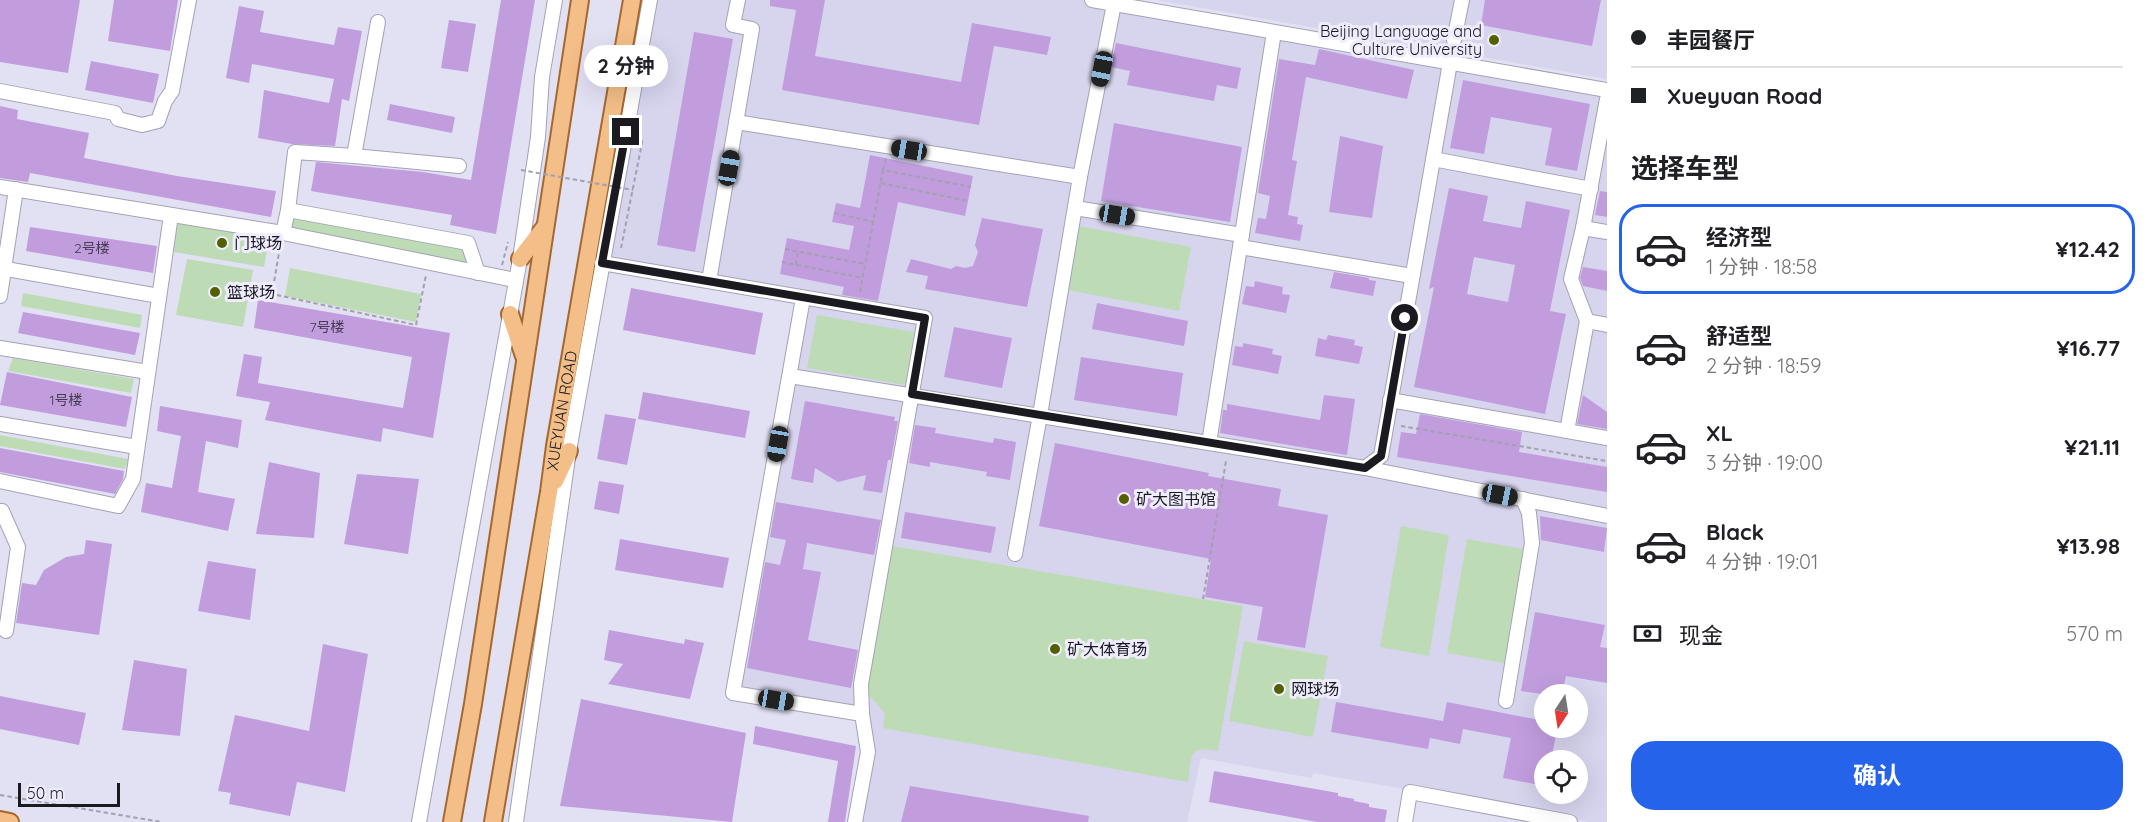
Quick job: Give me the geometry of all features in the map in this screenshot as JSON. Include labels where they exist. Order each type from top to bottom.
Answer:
[{"type":"main road","points":[[452,822],[473,704],[580,0]]},
{"type":"main road","name":"XUEYUAN ROAD","points":[[493,822],[632,0]]},
{"type":"main road","points":[[520,259],[546,225]]},
{"type":"main road","points":[[510,314],[525,358]]},
{"type":"main road","points":[[549,492],[569,452]]},
{"type":"main road","points":[[0,820],[10,822]]},
{"type":"street","points":[[0,91],[115,113],[118,119],[142,125],[158,121],[165,101],[172,91],[189,0]]},
{"type":"street","points":[[419,822],[520,259],[538,137],[542,77],[555,0]]},
{"type":"street","name":"XUEYUAN ROAD","points":[[516,822],[569,452],[650,0]]},
{"type":"street","points":[[709,281],[752,29],[733,25],[738,0]]},
{"type":"street","points":[[1092,0],[1607,90]]},
{"type":"street","points":[[1454,40],[1462,0]]},
{"type":"street","points":[[1015,554],[1041,415],[1080,177],[1114,4]]},
{"type":"street","points":[[354,156],[378,22]]},
{"type":"street","points":[[1209,443],[1274,32]]},
{"type":"street","points":[[1365,468],[1381,456],[1450,63]]},
{"type":"street","points":[[1567,431],[1587,321],[1571,279],[1591,189],[1607,99]]},
{"type":"street","points":[[736,122],[1080,177]]},
{"type":"street","points":[[283,233],[296,152],[459,165]]},
{"type":"street","points":[[1433,159],[1591,189]]},
{"type":"street","points":[[0,187],[283,233],[516,280]]},
{"type":"street","points":[[0,296],[2,269],[16,189]]},
{"type":"street","points":[[1075,208],[1412,276]]},
{"type":"street","points":[[288,210],[468,243],[478,273]]},
{"type":"street","points":[[0,481],[118,506],[133,479],[171,215]]},
{"type":"street","points":[[1583,228],[1607,232]]},
{"type":"street","points":[[602,263],[925,318],[861,684],[862,714],[868,752],[855,822]]},
{"type":"street","points":[[2,269],[159,296]]},
{"type":"street","points":[[803,298],[733,693],[862,714]]},
{"type":"street","points":[[1587,321],[1607,325]]},
{"type":"street","points":[[0,348],[148,372]]},
{"type":"street","points":[[790,376],[1365,468],[1607,516]]},
{"type":"street","points":[[1390,400],[1607,438]]},
{"type":"street","points":[[0,424],[137,447]]},
{"type":"street","points":[[1506,701],[1532,543],[1529,513],[1523,499]]},
{"type":"street","points":[[0,511],[18,547],[6,631]]},
{"type":"street","points":[[1405,822],[1410,792],[1570,822]]},
{"type":"path","points":[[621,248],[642,138]]},
{"type":"path","points":[[521,170],[633,190]]},
{"type":"path","points":[[859,295],[883,170],[971,187]]},
{"type":"path","points":[[881,183],[968,201]]},
{"type":"path","points":[[834,213],[874,222]]},
{"type":"path","points":[[283,233],[272,294],[416,325],[429,263]]},
{"type":"path","points":[[501,269],[509,237]]},
{"type":"path","points":[[785,249],[865,264]]},
{"type":"path","points":[[796,265],[798,251]]},
{"type":"path","points":[[782,262],[863,278]]},
{"type":"path","points":[[1386,423],[1607,461]]},
{"type":"path","points":[[1203,599],[1228,446]]},
{"type":"path","points":[[0,795],[162,822]]},
{"type":"shaded area","points":[[650,0],[1095,0],[1607,90],[1607,822],[1589,822],[1313,773],[1312,778],[1201,758],[1187,822],[858,822],[868,752],[862,714],[733,693],[803,298],[602,263]]},
{"type":"shaded area","name":"Beijing Language and Culture University","points":[[1156,0],[1607,0],[1607,79]]},
{"type":"green space","points":[[291,212],[470,249],[467,267],[288,232]]},
{"type":"green space","name":"门球场","points":[[178,220],[270,234],[264,267],[174,252]]},
{"type":"green space","points":[[1079,226],[1191,247],[1179,311],[1067,290]]},
{"type":"green space","name":"篮球场","points":[[187,259],[253,270],[243,327],[176,315]]},
{"type":"green space","points":[[290,268],[421,294],[416,322],[285,296]]},
{"type":"green space","points":[[23,293],[142,315],[140,328],[21,306]]},
{"type":"green space","points":[[817,315],[914,332],[905,385],[807,368]]},
{"type":"green space","points":[[13,358],[134,379],[131,393],[8,371]]},
{"type":"green space","points":[[0,435],[128,459],[125,469],[0,446]]},
{"type":"green space","points":[[1401,526],[1449,535],[1429,656],[1380,647]]},
{"type":"green space","points":[[1467,539],[1529,550],[1509,664],[1447,653]]},
{"type":"green space","name":"矿大体育场","points":[[893,546],[1243,606],[1218,751],[1196,751],[1191,759],[1188,782],[883,728],[885,713],[866,692]]},
{"type":"green space","name":"网球场","points":[[1244,641],[1328,656],[1313,737],[1229,721]]},
{"type":"building","points":[[0,0],[80,0],[68,73],[0,62]]},
{"type":"building","points":[[114,0],[178,0],[170,51],[108,41]]},
{"type":"building","points":[[501,0],[535,0],[496,234],[450,225],[452,215],[311,191],[316,162],[423,172],[471,180]]},
{"type":"building","points":[[770,0],[825,0],[815,56],[961,82],[972,23],[1051,37],[1047,55],[994,46],[979,125],[782,90],[796,10],[770,6]]},
{"type":"building","points":[[1485,0],[1601,0],[1592,46],[1481,25]]},
{"type":"building","points":[[239,6],[264,11],[260,32],[334,45],[338,27],[362,31],[349,101],[342,99],[335,146],[292,144],[258,138],[264,90],[329,103],[334,79],[252,64],[249,83],[226,78]]},
{"type":"building","points":[[449,20],[476,24],[468,72],[441,68]]},
{"type":"building","points":[[694,32],[733,39],[695,252],[657,245]]},
{"type":"building","points":[[1116,43],[1241,68],[1237,89],[1217,85],[1214,101],[1127,85],[1130,71],[1111,67]]},
{"type":"building","points":[[1319,49],[1414,70],[1407,99],[1306,77],[1292,160],[1297,161],[1288,215],[1298,217],[1297,224],[1303,225],[1300,241],[1255,233],[1258,218],[1266,219],[1270,196],[1258,193],[1279,59],[1315,65]]},
{"type":"building","points":[[91,61],[159,74],[153,103],[85,90]]},
{"type":"building","points":[[1463,80],[1590,104],[1577,171],[1545,165],[1552,128],[1491,117],[1484,154],[1450,148]]},
{"type":"building","points":[[390,104],[455,117],[452,133],[387,120]]},
{"type":"building","points":[[0,106],[18,110],[17,119],[89,133],[84,158],[177,176],[276,191],[271,217],[30,173],[28,182],[0,178]]},
{"type":"building","points":[[1114,123],[1242,147],[1230,222],[1101,201]]},
{"type":"building","points":[[1340,136],[1383,146],[1372,218],[1329,212]]},
{"type":"building","points":[[870,155],[973,176],[965,216],[898,202],[878,301],[842,295],[844,287],[780,274],[787,238],[849,250],[854,226],[832,222],[836,203],[860,208]]},
{"type":"building","points":[[1449,188],[1488,196],[1483,221],[1521,228],[1526,201],[1570,210],[1550,311],[1566,314],[1545,414],[1414,387],[1434,287],[1429,289]],"holes":[[[1474,257],[1515,265],[1508,302],[1467,294]]]},
{"type":"building","points":[[1600,191],[1607,192],[1607,217],[1595,215]]},
{"type":"building","points":[[982,218],[1043,229],[1027,307],[925,289],[928,276],[906,272],[911,259],[951,269],[956,266],[965,268],[973,266],[978,252],[975,245]]},
{"type":"building","points":[[30,227],[157,246],[153,273],[26,251]]},
{"type":"building","points":[[1583,267],[1607,271],[1607,291],[1583,286],[1580,278]]},
{"type":"building","points":[[1334,272],[1376,281],[1373,296],[1330,288]]},
{"type":"building","points":[[1255,281],[1283,287],[1282,294],[1290,295],[1286,313],[1242,304],[1246,286],[1254,287]]},
{"type":"building","points":[[631,288],[763,313],[755,355],[623,330]]},
{"type":"building","points":[[258,300],[450,333],[433,438],[383,428],[381,442],[265,420],[270,402],[236,396],[244,354],[262,357],[258,383],[403,408],[412,357],[254,328]]},
{"type":"building","points":[[1097,303],[1188,321],[1184,346],[1092,329]]},
{"type":"building","points":[[23,312],[140,333],[135,355],[18,333]]},
{"type":"building","points":[[954,327],[1012,338],[1002,388],[944,377]]},
{"type":"building","points":[[1328,335],[1355,340],[1354,345],[1363,347],[1359,364],[1315,356],[1318,338],[1326,340]]},
{"type":"building","points":[[1243,343],[1273,349],[1272,354],[1282,356],[1278,374],[1232,365],[1235,346],[1243,347]]},
{"type":"building","points":[[1081,357],[1183,373],[1177,416],[1074,400]]},
{"type":"building","points":[[7,372],[132,397],[126,427],[0,405]]},
{"type":"building","points":[[643,392],[750,411],[745,438],[638,419]]},
{"type":"building","points":[[1324,395],[1355,399],[1347,455],[1220,433],[1223,410],[1227,410],[1227,404],[1320,420]]},
{"type":"building","points":[[1583,395],[1607,412],[1607,429],[1577,424]]},
{"type":"building","points":[[805,401],[895,417],[894,421],[898,421],[882,493],[863,490],[866,475],[838,482],[815,468],[813,483],[791,479]]},
{"type":"building","points":[[160,406],[242,420],[238,448],[206,441],[198,492],[235,499],[228,531],[141,512],[146,483],[172,488],[181,436],[157,431]]},
{"type":"building","points":[[605,414],[636,419],[627,465],[597,459]]},
{"type":"building","points":[[1420,414],[1522,432],[1519,452],[1607,467],[1607,492],[1397,457],[1401,432],[1416,434]]},
{"type":"building","points":[[915,425],[936,428],[935,433],[993,443],[994,438],[1016,442],[1010,480],[986,476],[987,472],[930,462],[930,467],[909,463]]},
{"type":"building","points":[[1055,443],[1209,473],[1208,476],[1281,489],[1278,506],[1328,515],[1305,648],[1257,640],[1263,607],[1205,597],[1211,559],[1039,526]]},
{"type":"building","points":[[0,448],[124,471],[123,479],[115,494],[0,472]]},
{"type":"building","points":[[269,462],[320,473],[314,538],[256,534]]},
{"type":"building","points":[[357,474],[419,479],[408,554],[344,544]]},
{"type":"building","points":[[599,481],[624,485],[619,514],[594,509]]},
{"type":"building","points":[[776,502],[881,520],[874,555],[807,543],[803,569],[821,572],[808,640],[858,650],[851,688],[747,668],[765,562],[780,565],[786,540],[770,537]]},
{"type":"building","points":[[905,512],[996,527],[991,553],[901,538]]},
{"type":"building","points":[[1540,516],[1607,528],[1604,552],[1541,540]]},
{"type":"building","points":[[620,539],[729,558],[723,588],[615,570]]},
{"type":"building","points":[[86,540],[112,544],[99,635],[16,623],[22,583],[36,585],[44,570],[66,557],[84,554]]},
{"type":"building","points":[[208,561],[256,569],[250,620],[198,611]]},
{"type":"building","points":[[1535,612],[1605,625],[1600,647],[1607,648],[1607,683],[1566,676],[1564,684],[1534,684],[1534,693],[1521,691]]},
{"type":"building","points":[[609,630],[684,644],[685,639],[704,643],[690,699],[608,684],[623,664],[604,660]]},
{"type":"building","points":[[323,644],[368,654],[345,792],[297,782],[290,816],[229,804],[231,793],[218,791],[235,715],[309,731]]},
{"type":"building","points":[[134,660],[187,669],[180,736],[122,730]]},
{"type":"building","points":[[0,696],[86,713],[79,745],[0,729]]},
{"type":"building","points":[[581,699],[746,733],[732,822],[560,806]]},
{"type":"building","points":[[1336,702],[1443,721],[1447,702],[1534,719],[1534,738],[1555,738],[1553,750],[1534,750],[1534,784],[1503,778],[1511,738],[1463,729],[1460,744],[1430,738],[1428,749],[1331,732]]},
{"type":"building","points":[[755,726],[856,746],[845,822],[828,822],[838,761],[753,744]]},
{"type":"building","points":[[1214,771],[1338,793],[1338,796],[1369,804],[1369,807],[1387,810],[1385,822],[1317,822],[1209,802]]},
{"type":"building","points":[[910,786],[1089,816],[1088,822],[901,822]]},
{"type":"place","name":"Beijing Language and Culture University","points":[[1494,40]]},
{"type":"place","name":"门球场","points":[[222,243]]},
{"type":"place","name":"篮球场","points":[[215,292]]},
{"type":"place","name":"矿大图书馆","points":[[1124,499]]},
{"type":"place","name":"矿大体育场","points":[[1055,649]]},
{"type":"place","name":"网球场","points":[[1279,689]]},
{"type":"route","points":[[626,132],[602,263],[925,318],[912,394],[1365,468],[1381,456],[1405,318]]}]
